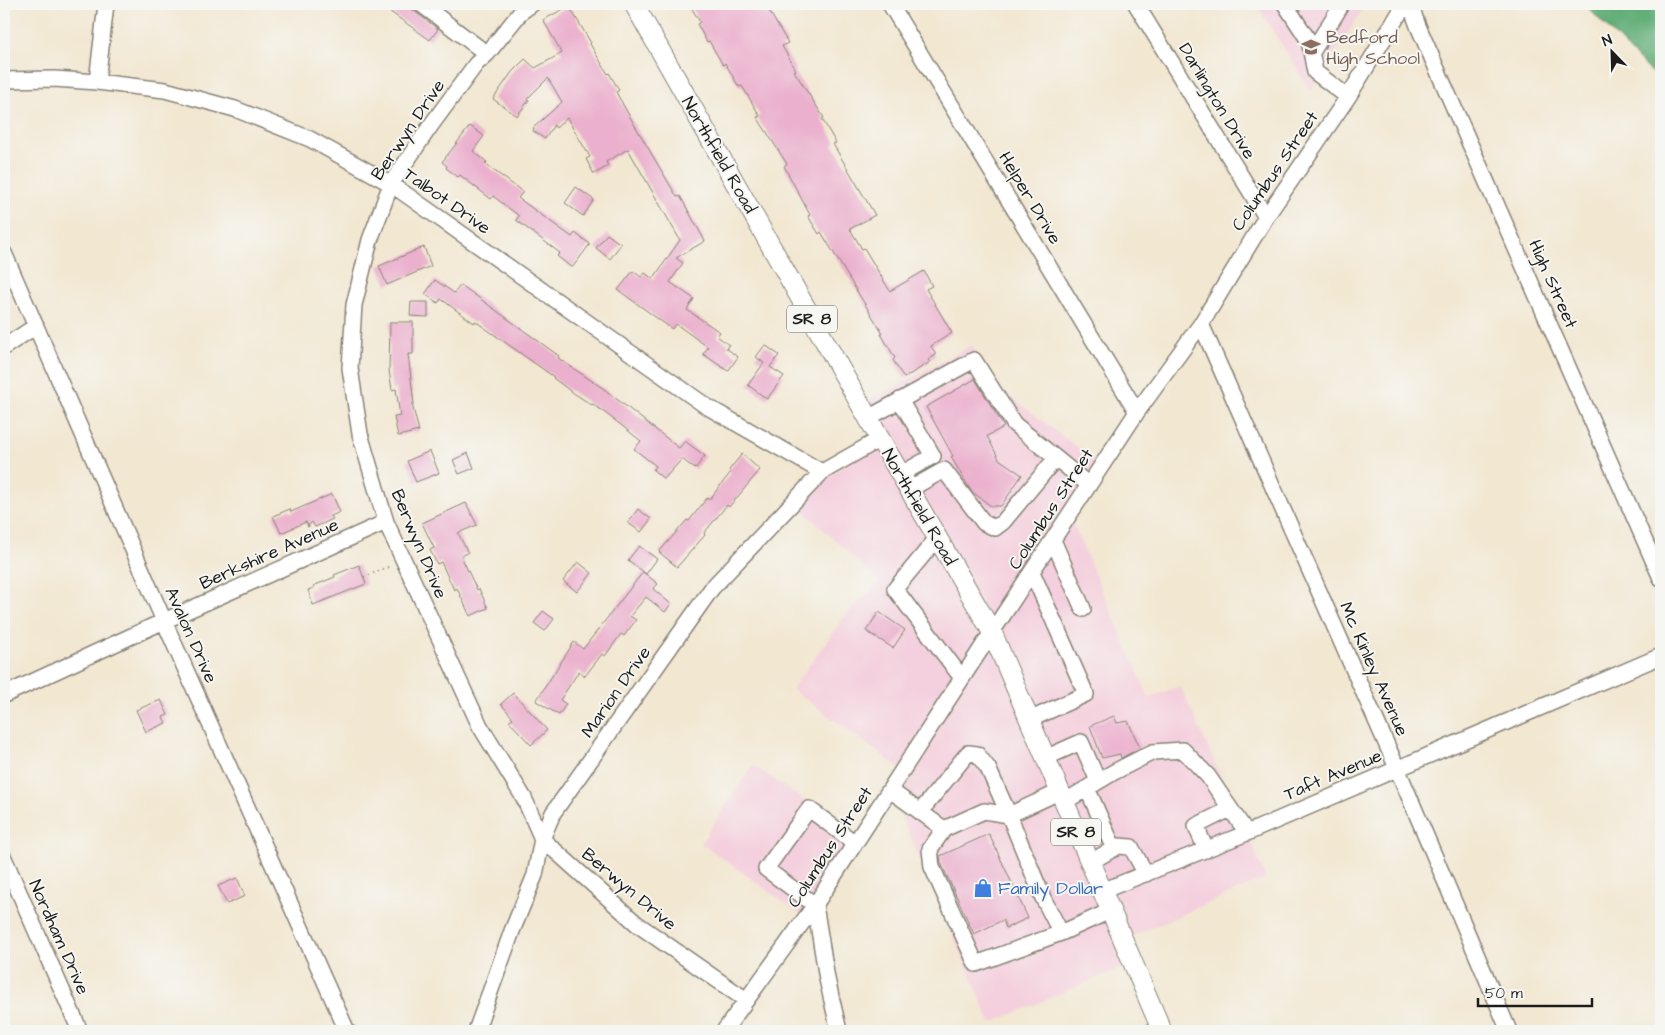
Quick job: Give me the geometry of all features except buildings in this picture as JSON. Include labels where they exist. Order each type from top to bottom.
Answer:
[{"type":"main road","name":"Northfield Road","points":[[634,4],[868,418],[992,632],[1162,1031]]},
{"type":"street","points":[[97,82],[106,4]]},
{"type":"street","points":[[421,4],[487,54]]},
{"type":"street","name":"Berwyn Drive","points":[[532,4],[521,12],[487,54],[476,64],[390,184],[370,240],[354,305],[350,368],[360,434],[386,522],[480,726],[524,798],[542,839],[637,924],[746,1000]]},
{"type":"street","name":"Helper Drive","points":[[890,4],[1137,412]]},
{"type":"street","name":"Darlington Drive","points":[[1136,4],[1266,217]]},
{"type":"street","points":[[1285,4],[1309,41],[1315,72],[1348,96]]},
{"type":"street","points":[[1312,52],[1340,9],[1336,4]]},
{"type":"street","name":"Columbus Street","points":[[724,1031],[815,905],[1137,412],[1200,324],[1266,217],[1348,96],[1406,4]]},
{"type":"street","name":"High Street","points":[[1410,4],[1661,578]]},
{"type":"street","name":"Talbot Drive","points":[[4,80],[54,79],[165,90],[235,109],[310,139],[390,184],[706,406],[822,472]]},
{"type":"street","name":"Avalon Drive","points":[[4,253],[164,621],[347,1031]]},
{"type":"street","name":"Mc Kinley Avenue","points":[[1200,324],[1397,768],[1509,1031]]},
{"type":"street","points":[[4,347],[36,326]]},
{"type":"street","points":[[868,418],[974,360],[1014,424],[1089,485]]},
{"type":"street","points":[[900,400],[933,456],[906,482]]},
{"type":"street","name":"Marion Drive","points":[[476,1031],[512,931],[535,875],[542,839],[553,813],[712,588],[822,472],[880,439]]},
{"type":"street","points":[[906,482],[944,470],[984,523],[995,528],[1003,522],[1056,458]]},
{"type":"street","name":"Berkshire Avenue","points":[[4,695],[386,522]]},
{"type":"street","points":[[938,537],[895,589],[962,678]]},
{"type":"street","points":[[1053,540],[1083,609]]},
{"type":"street","points":[[1029,720],[1086,694],[1032,572]]},
{"type":"street","name":"Taft Avenue","points":[[1102,891],[1247,833],[1661,656]]},
{"type":"street","points":[[1045,758],[1081,742],[1114,849]]},
{"type":"street","points":[[1110,911],[1061,933],[976,964],[932,866],[930,849],[944,829],[984,811],[1009,815],[1093,785],[1153,752],[1184,750],[1208,776],[1247,833]]},
{"type":"street","points":[[920,812],[968,753],[977,754],[988,768],[1043,898],[1061,933]]},
{"type":"street","points":[[890,790],[944,829]]},
{"type":"street","points":[[1206,850],[1196,826],[1230,809]]},
{"type":"street","points":[[839,1031],[827,979],[815,905],[766,869],[809,810],[855,843]]},
{"type":"street","points":[[1089,863],[1118,846],[1131,847],[1146,874]]},
{"type":"street","name":"Nordham Drive","points":[[4,858],[80,1031]]},
{"type":"path","points":[[308,526],[315,541]]},
{"type":"path","points":[[364,577],[388,567]]},
{"type":"shaded area","name":"Bedford High School","points":[[1256,4],[1366,4],[1311,91]]},
{"type":"shaded area","points":[[972,345],[999,388],[1102,466],[1069,515],[1149,698],[1180,686],[1266,878],[1123,940],[1133,963],[991,1023],[890,790],[902,770],[792,689],[842,620],[879,581],[794,502],[880,439],[861,405]]},
{"type":"shaded area","points":[[753,765],[859,838],[806,918],[701,843]]},
{"type":"green space","points":[[1594,4],[1661,4],[1661,82],[1589,9]]},
{"type":"place","name":"Bedford High School","points":[[1311,47]]},
{"type":"place","name":"Family Dollar","points":[[983,888]]}]
